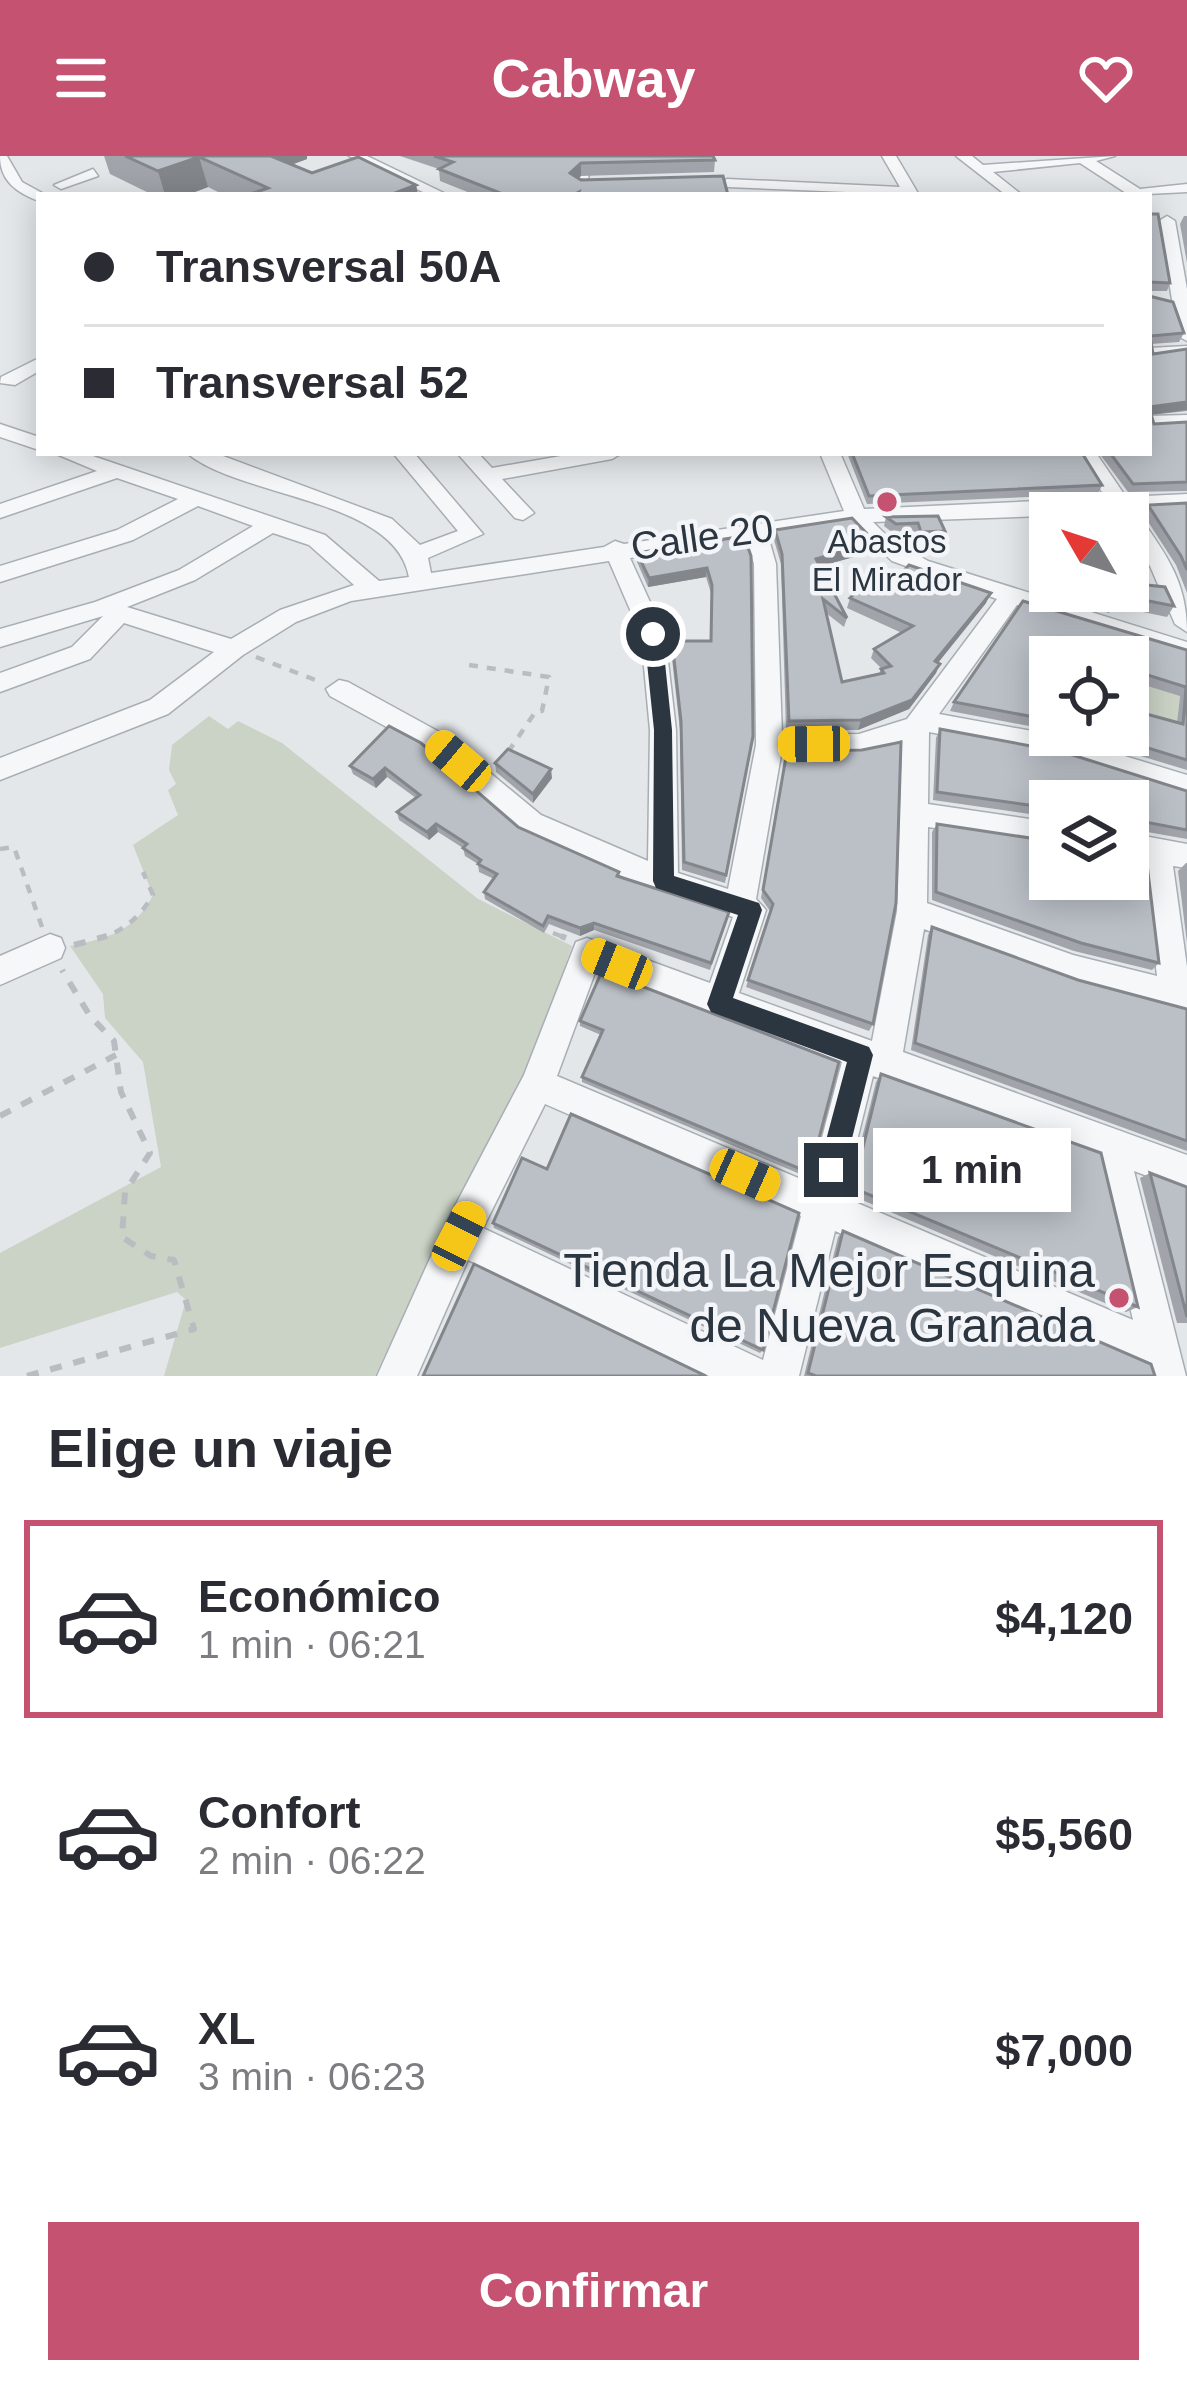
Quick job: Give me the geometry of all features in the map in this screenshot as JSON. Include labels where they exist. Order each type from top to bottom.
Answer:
[{"type":"street","points":[[0,156],[17,184],[36,195]]},
{"type":"street","points":[[356,156],[435,192]]},
{"type":"street","points":[[580,156],[579,190],[601,184]]},
{"type":"street","points":[[889,156],[910,192]]},
{"type":"street","points":[[963,156],[1011,192]]},
{"type":"street","points":[[980,169],[1108,156]]},
{"type":"street","points":[[1080,158],[1136,192]]},
{"type":"street","points":[[61,185],[93,173]]},
{"type":"street","points":[[708,181],[883,192]]},
{"type":"street","points":[[1152,192],[1187,188]]},
{"type":"street","points":[[1168,221],[1187,337]]},
{"type":"street","points":[[1152,352],[1187,352]]},
{"type":"street","points":[[36,365],[8,381],[36,392]]},
{"type":"street","points":[[1152,422],[1187,421]]},
{"type":"street","points":[[0,430],[36,443]]},
{"type":"street","points":[[72,456],[317,540],[372,588]]},
{"type":"street","points":[[406,456],[472,534],[416,554]]},
{"type":"street","points":[[470,456],[523,513]]},
{"type":"street","points":[[488,475],[595,456]]},
{"type":"street","points":[[831,456],[867,534],[902,559],[1187,651]]},
{"type":"street","points":[[1088,456],[1112,492]]},
{"type":"street","points":[[226,458],[384,524],[416,554],[421,580]]},
{"type":"street","points":[[0,511],[116,472]]},
{"type":"street","points":[[0,574],[125,535],[196,499]]},
{"type":"street","name":"Calle 20","points":[[1149,507],[1187,501]]},
{"type":"street","name":"Calle 20","points":[[0,770],[159,707],[234,649],[288,616],[372,588],[615,548],[855,516],[1029,513]]},
{"type":"street","points":[[0,638],[111,611],[188,574],[270,525]]},
{"type":"street","points":[[719,1004],[745,908],[770,745],[765,565],[755,529]]},
{"type":"street","points":[[615,548],[653,634],[663,730],[663,881]]},
{"type":"street","points":[[1149,548],[1187,624]]},
{"type":"street","points":[[779,1376],[821,1209],[900,978],[912,911],[920,724],[1012,596]]},
{"type":"street","points":[[111,611],[234,649]]},
{"type":"street","points":[[0,683],[81,653],[111,611]]},
{"type":"street","points":[[340,689],[434,741],[531,823],[663,881],[745,908]]},
{"type":"street","points":[[770,745],[859,744],[920,724],[1059,746],[1187,786]]},
{"type":"street","points":[[916,814],[1029,831]]},
{"type":"street","points":[[912,911],[1072,969],[1181,998],[1157,850]]},
{"type":"street","points":[[0,970],[50,948]]},
{"type":"street","points":[[397,1376],[459,1236],[537,1084],[587,952],[1111,1149],[1187,1173]]},
{"type":"street","points":[[537,1084],[821,1209],[1168,1352]]},
{"type":"street","points":[[1111,1149],[1168,1352]]},
{"type":"street","points":[[459,1236],[752,1376]]},
{"type":"path","points":[[234,649],[340,689]]},
{"type":"path","points":[[469,665],[549,677],[542,711],[536,711],[482,781]]},
{"type":"path","points":[[0,849],[14,847],[21,858],[30,907],[50,948],[90,1016],[108,1030],[121,1092],[150,1153],[122,1197],[117,1212],[122,1237],[151,1256],[174,1260],[194,1329],[27,1376]]},
{"type":"path","points":[[50,948],[114,936],[134,925],[153,896],[143,872]]},
{"type":"path","points":[[0,1116],[116,1055]]},
{"type":"green space","points":[[1149,685],[1180,695],[1178,713],[1187,716],[1187,747],[1149,730]]},
{"type":"green space","points":[[209,716],[228,729],[238,721],[282,743],[478,899],[572,946],[525,1085],[458,1200],[375,1376],[164,1376],[186,1300],[177,1292],[0,1348],[0,1253],[161,1167],[143,1062],[105,1018],[103,994],[70,946],[119,931],[146,907],[153,895],[133,845],[178,815],[168,790],[176,784],[169,770],[172,745]]},
{"type":"building","points":[[125,156],[271,156],[312,173],[358,157],[416,185],[398,192],[257,192],[268,188],[199,157],[158,171]]},
{"type":"building","points":[[434,156],[713,156],[715,160],[581,163],[570,173],[581,180],[723,176],[727,192],[497,192],[439,169],[453,162]]},
{"type":"building","points":[[1152,214],[1158,214],[1170,283],[1152,282]]},
{"type":"building","points":[[1152,297],[1173,302],[1184,333],[1152,336]]},
{"type":"building","points":[[1152,348],[1153,354],[1187,349],[1187,402],[1152,407]]},
{"type":"building","points":[[1152,418],[1154,424],[1187,422],[1187,482],[1133,484],[1112,456],[1152,456]]},
{"type":"building","points":[[853,456],[1084,456],[1102,485],[869,496]]},
{"type":"building","points":[[1187,503],[1187,570],[1181,556],[1149,505]]},
{"type":"building","points":[[938,516],[945,531],[921,532],[918,523],[896,524],[886,517]]},
{"type":"building","points":[[852,518],[875,542],[816,559],[847,618],[823,599],[842,682],[884,673],[881,669],[891,666],[874,649],[913,626],[850,598],[861,587],[889,573],[898,577],[909,565],[991,593],[935,661],[940,664],[912,700],[861,720],[789,721],[782,554],[775,530]]},
{"type":"building","points":[[744,536],[751,556],[753,736],[726,875],[684,862],[681,721],[672,641],[711,641],[712,585],[707,568],[649,578],[637,553]]},
{"type":"building","points":[[1149,585],[1165,587],[1174,606],[1149,601]]},
{"type":"building","points":[[1023,601],[1029,603],[1029,612],[1060,612],[1140,636],[1029,636],[1029,716],[954,702]]},
{"type":"building","points":[[1149,639],[1187,650],[1187,760],[1149,748],[1149,715],[1183,724],[1186,687],[1149,676]]},
{"type":"building","points":[[389,726],[421,743],[518,827],[619,872],[617,876],[729,912],[711,963],[594,923],[580,928],[548,916],[543,926],[484,892],[497,874],[478,864],[481,860],[463,848],[467,844],[436,824],[427,832],[397,812],[420,795],[385,768],[373,779],[350,766]]},
{"type":"building","points":[[940,729],[1029,746],[1029,756],[1076,756],[1187,791],[1187,830],[1149,823],[1149,780],[1029,780],[1029,805],[937,792]]},
{"type":"building","points":[[901,742],[896,903],[873,1024],[748,980],[773,904],[763,890],[787,751],[862,750]]},
{"type":"building","points":[[508,749],[551,769],[533,794],[495,763]]},
{"type":"building","points":[[937,824],[1029,838],[1029,900],[1149,900],[1149,881],[1159,963],[1081,943],[936,892]]},
{"type":"building","points":[[932,927],[1078,980],[1187,1009],[1187,1141],[915,1043]]},
{"type":"building","points":[[602,971],[839,1062],[810,1173],[582,1077],[603,1030],[580,1021]]},
{"type":"building","points":[[881,1074],[1101,1153],[1138,1307],[853,1188]]},
{"type":"building","points":[[571,1114],[799,1213],[763,1350],[493,1223],[522,1158],[547,1169]]},
{"type":"building","points":[[1150,1173],[1187,1187],[1187,1317]]},
{"type":"building","points":[[843,1231],[1151,1364],[1155,1376],[808,1373]]},
{"type":"building","points":[[474,1264],[706,1376],[423,1376]]},
{"type":"place","name":"Abastos El Mirador","points":[[887,502]]},
{"type":"place","name":"Tienda La Mejor Esquina de Nueva Granada","points":[[1119,1298]]},
{"type":"route","points":[[653,634],[663,730],[663,881],[751,910],[719,1004],[861,1055],[831,1170]]}]
